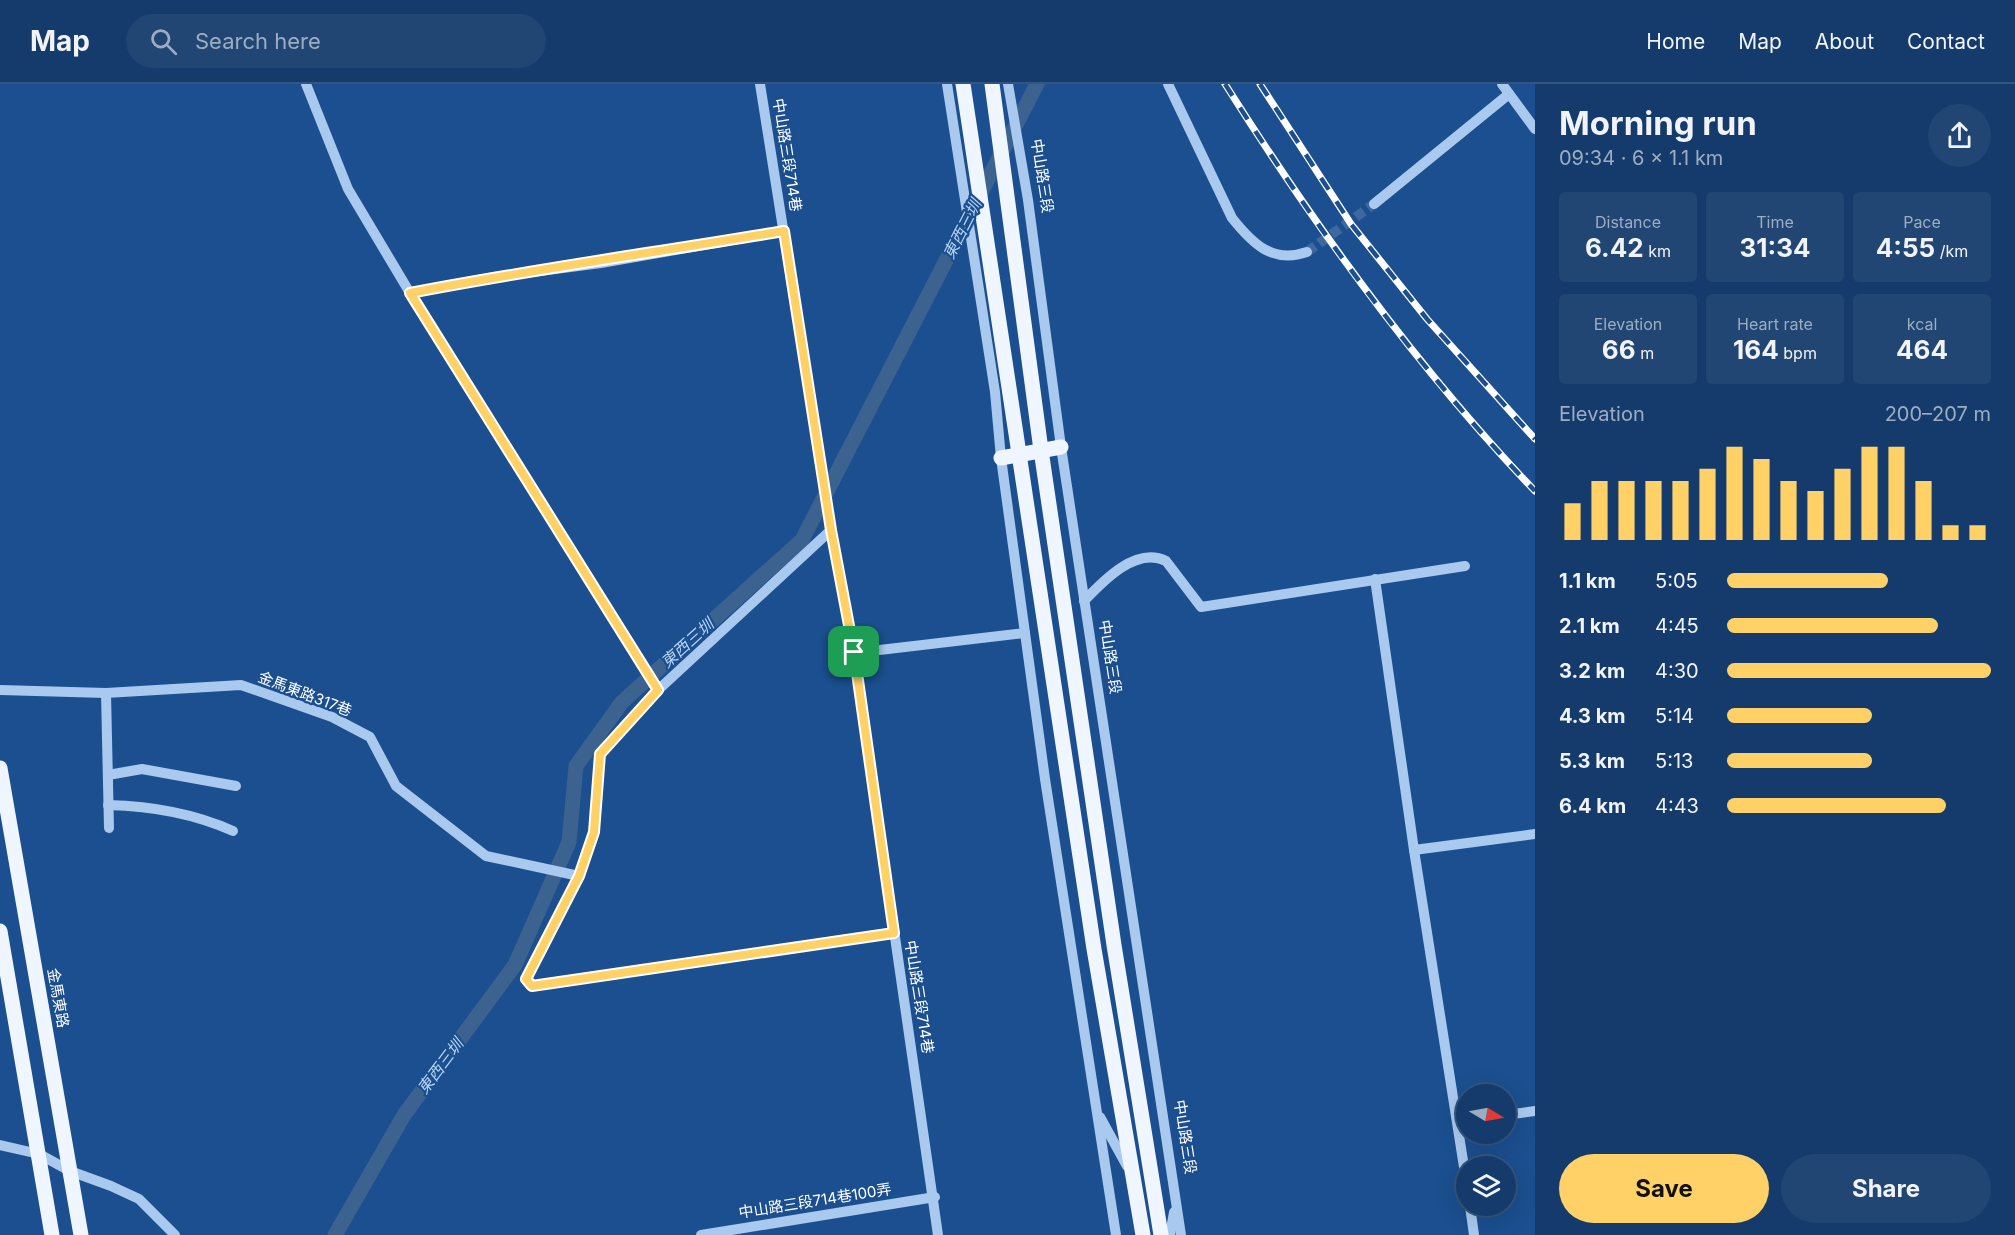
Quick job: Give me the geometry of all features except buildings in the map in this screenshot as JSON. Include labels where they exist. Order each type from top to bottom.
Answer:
[{"type":"main road","points":[[963,84],[1120,1108],[1136,1182],[1143,1235]]},
{"type":"main road","points":[[992,84],[1041,450],[1114,945],[1161,1235]]},
{"type":"main road","points":[[1000,458],[1061,447]]},
{"type":"main road","name":"金馬東路","points":[[0,768],[81,1235]]},
{"type":"main road","points":[[0,931],[52,1235]]},
{"type":"street","points":[[306,84],[348,189],[410,293],[658,690]]},
{"type":"street","name":"中山路三段714巷","points":[[760,84],[831,529],[854,652],[935,1197],[938,1235]]},
{"type":"street","points":[[947,84],[995,392],[1000,458],[1025,633],[1116,1235]]},
{"type":"street","name":"中山路三段","points":[[1008,84],[1029,200],[1061,447],[1181,1235]]},
{"type":"street","points":[[1168,84],[1232,218],[1247,237],[1261,250],[1277,256],[1307,252]]},
{"type":"street","points":[[1502,84],[1535,129]]},
{"type":"street","points":[[1374,204],[1509,94]]},
{"type":"street","name":"中山路三段714巷","points":[[410,293],[495,277],[601,262],[784,231]]},
{"type":"street","points":[[831,529],[658,690],[600,754],[594,832],[579,876],[526,979],[532,986],[894,933]]},
{"type":"street","points":[[1084,601],[1103,581],[1122,568],[1148,558],[1166,561],[1201,607],[1465,566]]},
{"type":"street","points":[[1375,579],[1414,850],[1456,1088]]},
{"type":"street","points":[[854,652],[1025,633]]},
{"type":"street","name":"金馬東路317巷","points":[[0,690],[106,693],[241,685],[332,717],[370,737],[396,786],[486,856],[579,876]]},
{"type":"street","points":[[106,693],[109,828]]},
{"type":"street","points":[[108,775],[142,769],[236,786]]},
{"type":"street","points":[[108,805],[126,805],[205,818],[233,831]]},
{"type":"street","points":[[1414,850],[1535,834]]},
{"type":"street","points":[[1114,945],[1136,947]]},
{"type":"street","points":[[1106,1168],[1111,1135],[1120,1108]]},
{"type":"street","points":[[1516,1114],[1535,1111]]},
{"type":"street","points":[[1096,1112],[1136,1182]]},
{"type":"street","points":[[0,1145],[39,1154],[70,1171],[139,1199],[176,1235]]},
{"type":"street","name":"中山路三段714巷100弄","points":[[701,1235],[935,1197]]},
{"type":"street","points":[[1170,1235],[1177,1199]]},
{"type":"street","points":[[1471,1216],[1474,1235]]},
{"type":"waterway","name":"東西三圳","points":[[335,1235],[404,1115],[515,965],[569,842],[576,766],[622,702],[802,540],[1037,84]]},
{"type":"tunnel","points":[[1307,252],[1374,204]]},
{"type":"railway","points":[[1225,84],[1295,191],[1370,295],[1450,396],[1535,491]]},
{"type":"railway","points":[[1260,84],[1351,224],[1427,319],[1535,439]]},
{"type":"route","points":[[784,231],[831,530],[854,652],[894,933],[532,986],[526,979],[579,876],[594,832],[600,754],[607,743],[658,690],[410,293],[495,277],[601,262],[784,231]]}]
